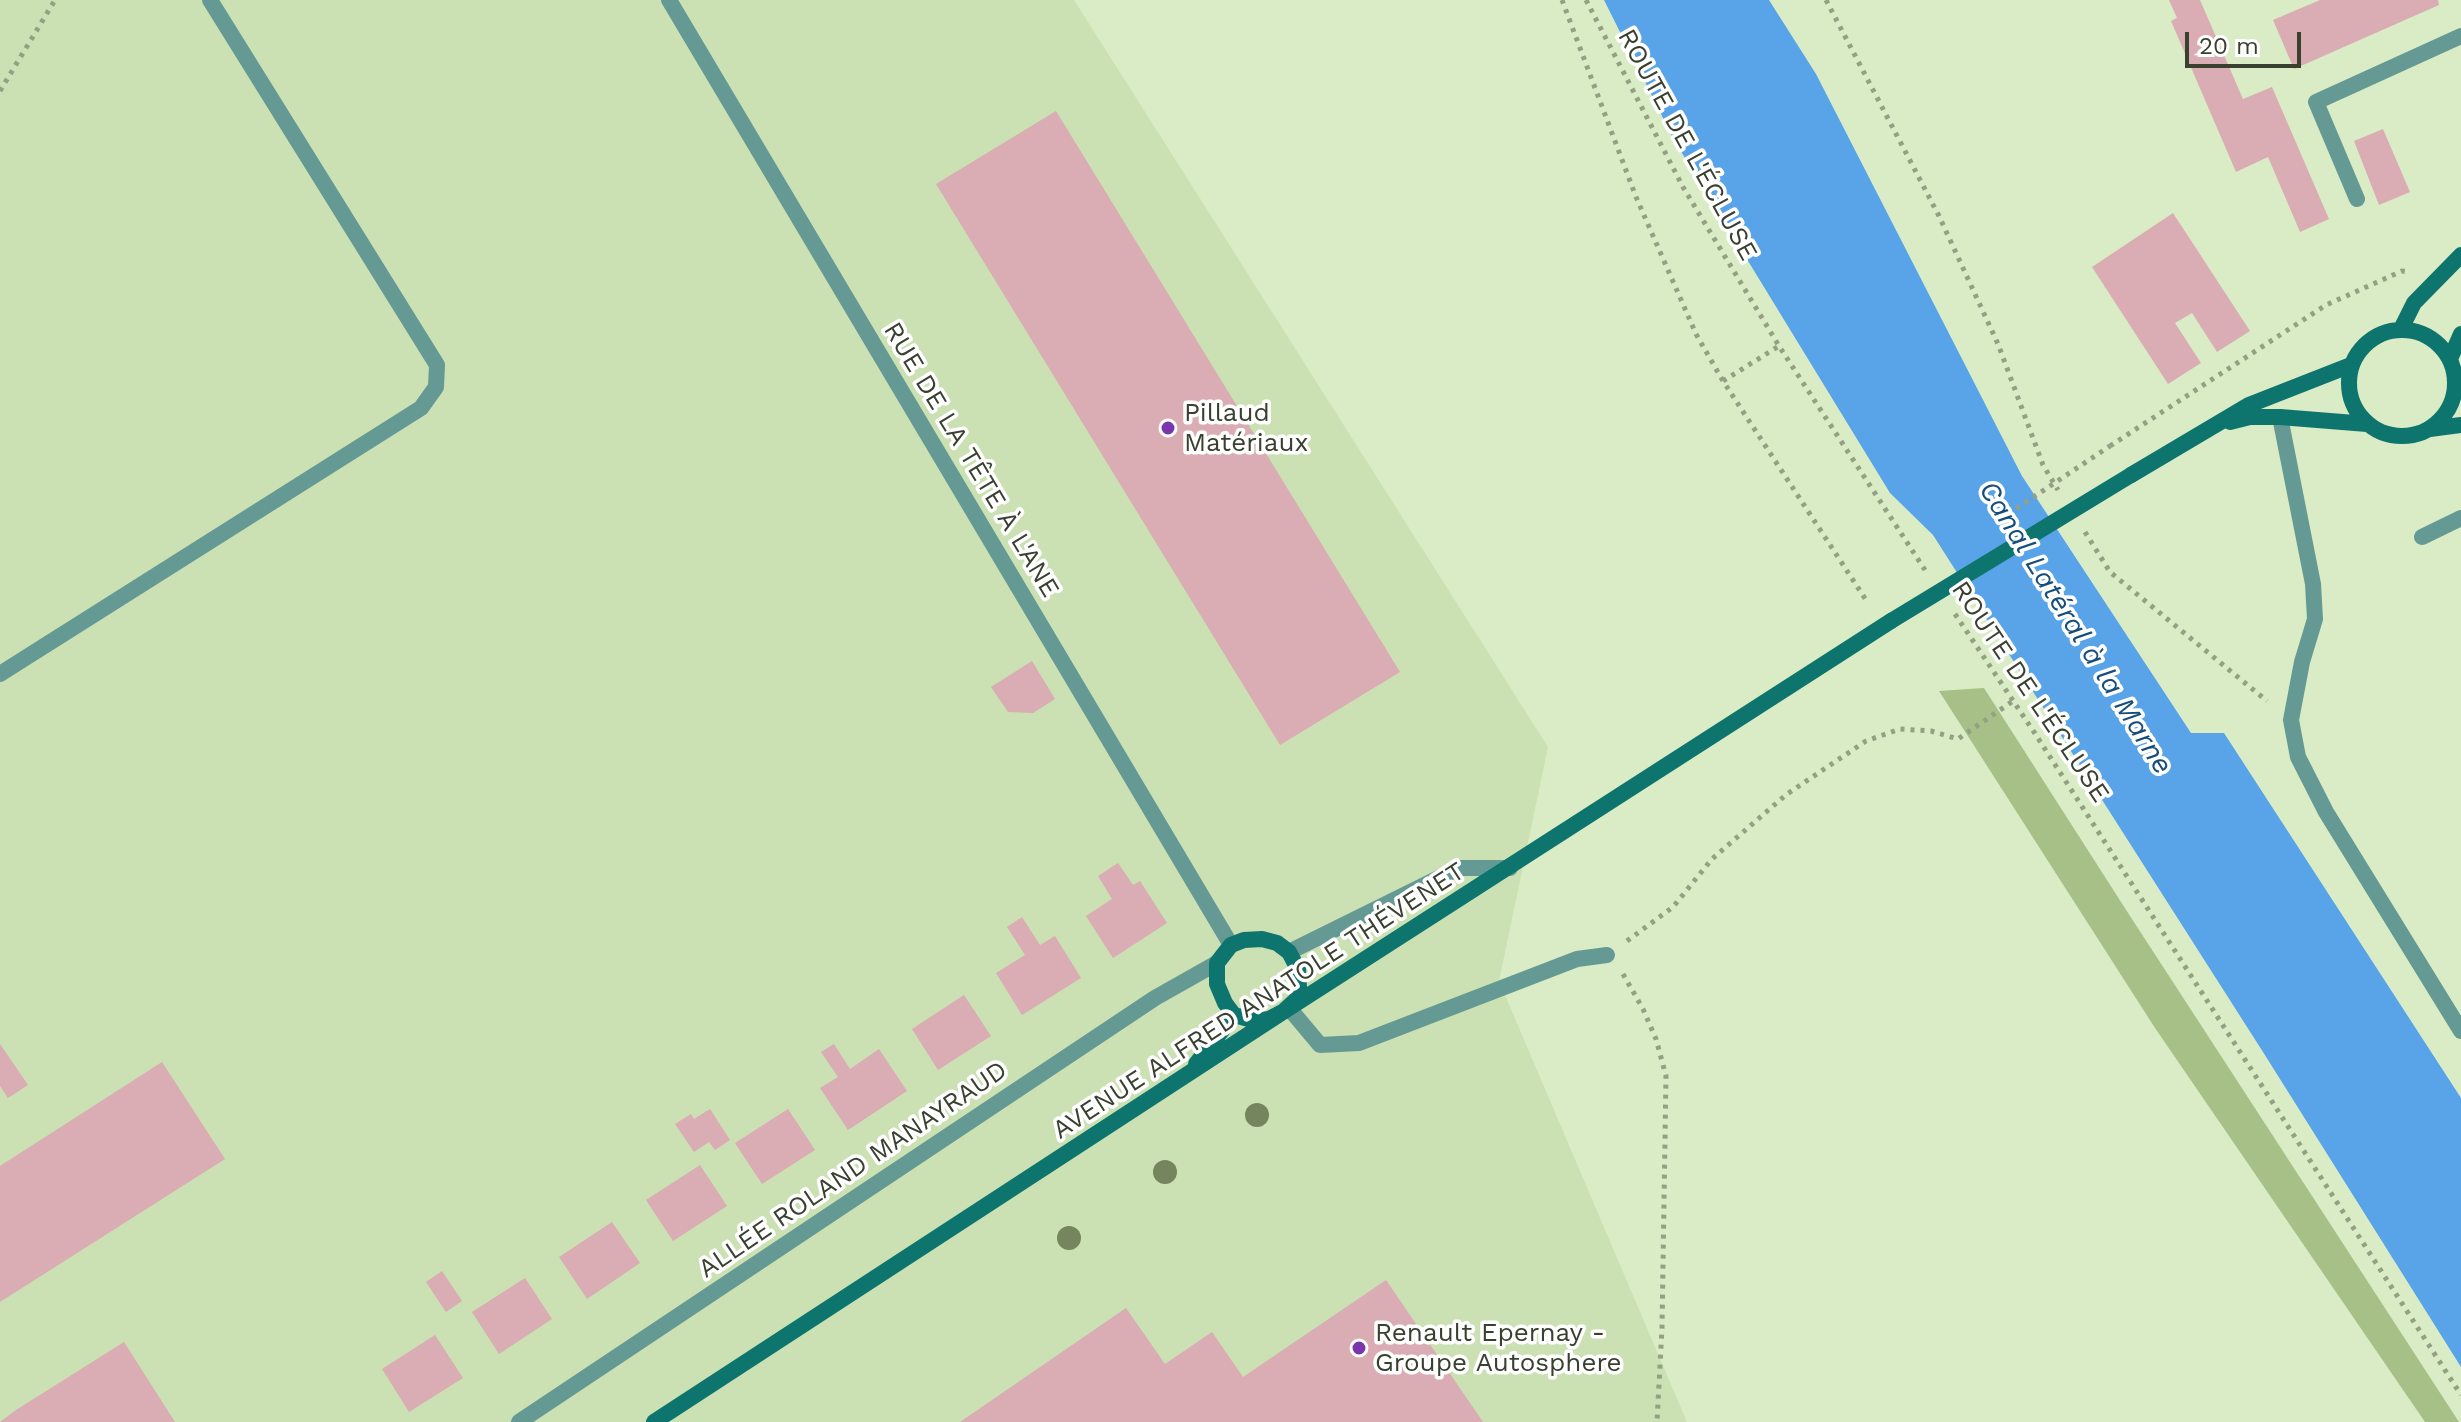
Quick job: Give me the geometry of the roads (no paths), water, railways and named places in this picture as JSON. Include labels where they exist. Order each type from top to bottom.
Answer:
[{"type":"main road","points":[[2401,329],[2414,303],[2461,255]]},
{"type":"main road","points":[[2430,429],[2445,415],[2454,397],[2458,377],[2450,359],[2438,343],[2421,332],[2401,329],[2379,334],[2362,347],[2351,365],[2348,386],[2354,407],[2367,424],[2387,435],[2410,436],[2430,429],[2461,425]]},
{"type":"main road","points":[[2450,359],[2461,334]]},
{"type":"main road","name":"AVENUE ALFRED ANATOLE THÉVENET","points":[[654,1422],[1287,1009],[1891,621],[2249,405],[2351,365]]},
{"type":"main road","points":[[2213,426],[2250,417],[2367,424]]},
{"type":"main road","points":[[1262,939],[1277,943],[1289,952],[1298,969],[1297,999],[1269,1019],[1256,1021],[1234,1015],[1217,984],[1217,963],[1231,945],[1244,940],[1262,939]]},
{"type":"main road","points":[[1189,1074],[1234,1015]]},
{"type":"street","points":[[0,674],[421,408],[436,387],[437,365],[210,0]]},
{"type":"street","name":"RUE DE LA TÊTE À L'ANE","points":[[669,0],[1231,945]]},
{"type":"street","points":[[2357,199],[2316,102],[2461,36]]},
{"type":"street","points":[[2280,417],[2313,584],[2315,619],[2302,662],[2291,720],[2298,757],[2326,812],[2461,1031]]},
{"type":"street","points":[[2422,537],[2461,518]]},
{"type":"street","points":[[1289,952],[1459,868],[1510,868]]},
{"type":"street","points":[[1287,1009],[1320,1045],[1359,1043],[1577,959],[1607,955]]},
{"type":"street","name":"ALLÉE ROLAND MANAYRAUD","points":[[519,1422],[1142,1007],[1217,963]]},
{"type":"water","name":"Canal Latéral à la Marne","points":[[1604,0],[1769,0],[1816,74],[2022,476],[2191,733],[2224,733],[2461,1098],[2461,1367],[1933,535],[1890,493],[1674,140]]},
{"type":"place","name":"Pillaud Matériaux","points":[[1168,428]]},
{"type":"place","name":"Renault Epernay - Groupe Autosphere","points":[[1359,1348]]}]
